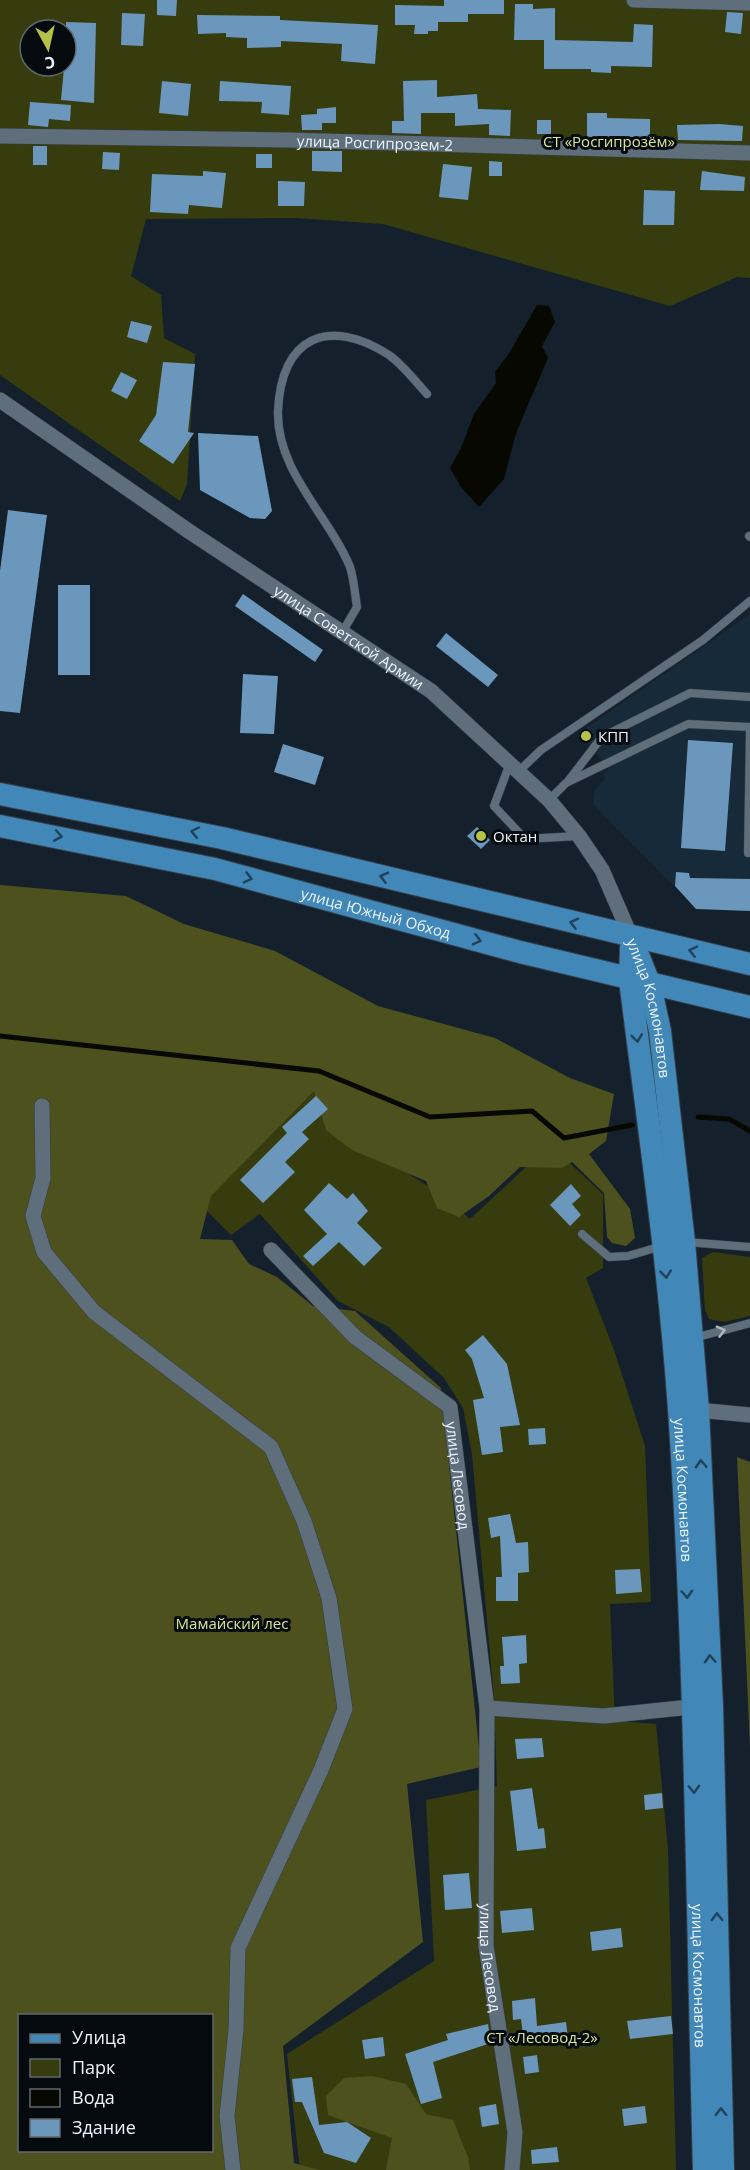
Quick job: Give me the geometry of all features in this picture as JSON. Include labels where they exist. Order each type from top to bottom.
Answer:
[{"type":"main road","points":[[0,794],[222,838],[750,964]]},
{"type":"main road","name":"улица Южный Обход","points":[[0,826],[215,869],[640,983],[750,1007]]},
{"type":"main road","name":"улица Космонавтов","points":[[631,937],[640,983],[674,1244],[693,1338],[699,1410],[704,2170]]},
{"type":"main road","name":"улица Космонавтов","points":[[674,1244],[679,1410],[702,1706],[723,2170]]},
{"type":"street","points":[[634,0],[750,3]]},
{"type":"street","name":"улица Росгипрозем-2","points":[[0,136],[289,140],[750,153]]},
{"type":"street","name":"улица Советской Армии","points":[[0,400],[182,527],[431,691],[515,766],[549,800],[579,836],[602,870],[631,937]]},
{"type":"street","points":[[42,1107],[43,1178],[33,1216],[44,1251],[94,1312],[271,1448],[304,1521],[329,1598],[345,1709],[321,1770],[238,1948],[236,2030],[228,2116],[233,2170]]},
{"type":"street","name":"улица Лесовод","points":[[271,1250],[355,1337],[450,1407],[487,1708],[486,1946],[515,2132],[512,2170]]},
{"type":"street","points":[[699,1410],[750,1415]]},
{"type":"street","points":[[487,1708],[604,1716],[702,1706]]},
{"type":"lane","points":[[343,631],[357,607],[350,567],[307,498],[288,458],[280,431],[278,411],[288,361],[298,348],[314,338],[332,336],[361,341],[390,356],[427,394]]},
{"type":"lane","points":[[579,836],[525,839],[494,806],[515,766],[703,640],[750,601]]},
{"type":"lane","points":[[549,800],[566,783],[602,737],[690,693],[750,697]]},
{"type":"lane","points":[[566,783],[688,724],[750,727],[748,854]]},
{"type":"lane","points":[[582,1234],[609,1257],[628,1256],[674,1244],[750,1247]]},
{"type":"lane","points":[[693,1338],[750,1323]]},
{"type":"shaded area","points":[[750,614],[750,911],[675,886],[593,804],[595,790],[606,778],[603,774],[609,769],[579,733]]},
{"type":"green space","name":"СТ «Росгипрозём»","points":[[0,0],[750,0],[750,278],[737,277],[670,306],[383,224],[296,218],[146,219],[131,276],[161,295],[164,338],[195,354],[187,484],[180,501],[0,375]]},
{"type":"green space","name":"Мамайский лес","points":[[0,885],[126,896],[184,924],[275,951],[378,1006],[495,1038],[570,1078],[614,1094],[606,1141],[589,1154],[630,1209],[635,1238],[626,1246],[612,1243],[607,1237],[604,1193],[572,1162],[562,1168],[520,1167],[489,1196],[459,1217],[437,1208],[426,1181],[352,1150],[326,1130],[314,1091],[211,1196],[200,1239],[232,1240],[249,1264],[277,1277],[313,1306],[355,1311],[441,1388],[481,1767],[407,1784],[423,1942],[283,2046],[294,2163],[319,2170],[0,2170]]},
{"type":"green space","name":"СТ «Лесовод-2»","points":[[311,1089],[404,1171],[440,1194],[470,1219],[550,1145],[603,1194],[603,1268],[586,1278],[614,1350],[645,1446],[651,1602],[610,1604],[615,1721],[656,1724],[668,1849],[676,2170],[300,2170],[287,2054],[434,1961],[426,1800],[497,1786],[494,1698],[472,1454],[463,1408],[444,1378],[389,1327],[338,1301],[260,1214],[231,1235],[200,1204]]},
{"type":"green space","points":[[713,1252],[750,1257],[750,1316],[724,1322],[709,1319],[705,1310],[702,1258]]},
{"type":"green space","points":[[737,1457],[750,1462],[750,1748]]},
{"type":"green space","points":[[372,2076],[406,2084],[426,2114],[453,2120],[468,2157],[470,2170],[386,2170],[392,2138],[328,2115],[326,2096],[344,2078]]},
{"type":"water","points":[[537,305],[549,306],[555,322],[542,346],[548,358],[516,433],[504,479],[479,507],[461,487],[450,468],[461,448],[474,414],[496,383],[495,372],[508,355]]},
{"type":"building","points":[[157,0],[177,0],[176,16],[157,15]]},
{"type":"building","points":[[444,0],[504,0],[504,14],[468,14],[468,22],[438,22],[438,31],[428,31],[428,34],[414,34],[415,25],[395,25],[395,5],[444,6]]},
{"type":"building","points":[[515,4],[533,4],[533,9],[555,8],[555,40],[633,42],[634,24],[653,25],[652,67],[611,66],[611,73],[591,72],[591,69],[544,69],[544,40],[514,40]]},
{"type":"building","points":[[727,12],[743,13],[741,34],[725,32]]},
{"type":"building","points":[[122,13],[145,14],[143,46],[121,45]]},
{"type":"building","points":[[197,15],[280,16],[280,20],[378,25],[375,64],[341,61],[342,44],[281,41],[281,47],[247,48],[247,38],[226,37],[226,33],[198,34]]},
{"type":"building","points":[[78,22],[96,23],[94,103],[61,100],[63,78],[78,78]]},
{"type":"building","points":[[437,80],[437,97],[477,94],[478,109],[511,110],[510,136],[489,135],[489,124],[455,126],[455,113],[421,113],[421,134],[392,133],[392,121],[404,121],[403,81]]},
{"type":"building","points":[[162,81],[191,84],[188,116],[159,113]]},
{"type":"building","points":[[220,81],[291,86],[289,115],[261,113],[262,102],[219,101]]},
{"type":"building","points":[[30,102],[71,105],[70,121],[49,119],[48,127],[28,125]]},
{"type":"building","points":[[336,107],[336,123],[322,123],[322,130],[302,130],[301,115],[317,114],[317,109]]},
{"type":"building","points":[[587,113],[607,113],[607,118],[650,119],[650,137],[587,137]]},
{"type":"building","points":[[537,120],[551,120],[551,134],[537,134]]},
{"type":"building","points":[[677,125],[743,126],[742,141],[678,140]]},
{"type":"building","points":[[33,146],[47,146],[47,165],[33,165]]},
{"type":"building","points":[[312,151],[342,151],[342,172],[312,171]]},
{"type":"building","points":[[103,152],[120,153],[119,170],[102,169]]},
{"type":"building","points":[[256,154],[272,154],[272,168],[256,168]]},
{"type":"building","points":[[489,161],[502,162],[502,176],[489,176]]},
{"type":"building","points":[[443,164],[472,167],[468,200],[439,197]]},
{"type":"building","points":[[203,171],[226,173],[222,208],[189,205],[188,214],[150,212],[152,174],[203,176]]},
{"type":"building","points":[[702,171],[745,177],[744,191],[700,190]]},
{"type":"building","points":[[278,181],[305,182],[304,206],[278,206]]},
{"type":"building","points":[[644,190],[675,191],[674,225],[643,225]]},
{"type":"building","points":[[131,321],[152,326],[147,343],[127,337]]},
{"type":"building","points":[[163,362],[195,364],[188,432],[194,433],[173,464],[139,441],[156,415]]},
{"type":"building","points":[[121,372],[137,380],[127,399],[111,391]]},
{"type":"building","points":[[198,433],[258,436],[272,511],[265,519],[250,518],[200,490]]},
{"type":"building","points":[[8,510],[47,515],[20,713],[0,711],[0,571]]},
{"type":"building","points":[[58,585],[90,585],[90,675],[58,675]]},
{"type":"building","points":[[243,594],[323,650],[315,662],[235,606]]},
{"type":"building","points":[[446,633],[498,675],[488,687],[436,646]]},
{"type":"building","points":[[243,674],[278,676],[274,734],[240,733]]},
{"type":"building","points":[[688,740],[733,743],[725,851],[681,848]]},
{"type":"building","points":[[283,744],[324,757],[315,785],[274,772]]},
{"type":"building","points":[[477,827],[490,840],[481,849],[467,836]]},
{"type":"building","points":[[676,872],[689,873],[690,878],[750,879],[750,911],[696,909],[675,886]]},
{"type":"building","points":[[316,1096],[328,1109],[302,1132],[309,1139],[285,1162],[295,1172],[263,1203],[240,1180],[287,1133],[282,1127]]},
{"type":"building","points":[[329,1183],[347,1199],[353,1193],[368,1211],[357,1223],[382,1248],[364,1266],[339,1242],[313,1266],[303,1256],[327,1234],[304,1210]]},
{"type":"building","points":[[571,1184],[581,1196],[572,1204],[581,1215],[570,1226],[550,1205]]},
{"type":"building","points":[[483,1335],[507,1364],[520,1425],[500,1427],[503,1452],[482,1455],[473,1400],[484,1398],[472,1359],[465,1350]]},
{"type":"building","points":[[545,1428],[546,1444],[529,1445],[528,1429]]},
{"type":"building","points":[[510,1514],[516,1543],[528,1542],[529,1572],[518,1573],[518,1601],[496,1601],[496,1577],[502,1577],[500,1536],[491,1538],[488,1518]]},
{"type":"building","points":[[640,1569],[642,1592],[616,1594],[615,1570]]},
{"type":"building","points":[[526,1635],[527,1663],[519,1664],[520,1683],[501,1684],[500,1666],[504,1666],[502,1637]]},
{"type":"building","points":[[542,1738],[544,1757],[517,1759],[515,1739]]},
{"type":"building","points":[[532,1788],[538,1829],[544,1828],[546,1848],[517,1851],[510,1791]]},
{"type":"building","points":[[662,1793],[663,1808],[645,1810],[644,1795]]},
{"type":"building","points":[[469,1873],[472,1908],[445,1910],[443,1875]]},
{"type":"building","points":[[532,1908],[534,1930],[502,1933],[500,1911]]},
{"type":"building","points":[[621,1928],[623,1947],[592,1951],[590,1932]]},
{"type":"building","points":[[535,1998],[537,2026],[566,2022],[568,2038],[524,2043],[521,2019],[513,2020],[512,2001]]},
{"type":"building","points":[[671,2016],[673,2034],[630,2039],[627,2021]]},
{"type":"building","points":[[488,2024],[491,2043],[433,2062],[442,2098],[421,2104],[405,2054],[448,2040],[446,2034]]},
{"type":"building","points":[[383,2037],[385,2056],[365,2059],[362,2040]]},
{"type":"building","points":[[537,2055],[539,2072],[525,2074],[523,2057]]},
{"type":"building","points":[[312,2077],[319,2125],[347,2122],[371,2138],[356,2163],[324,2153],[302,2102],[295,2102],[292,2079]]},
{"type":"building","points":[[496,2104],[499,2124],[482,2127],[479,2107]]},
{"type":"building","points":[[645,2106],[647,2123],[624,2126],[622,2109]]},
{"type":"building","points":[[557,2147],[559,2162],[532,2164],[531,2150]]},
{"type":"waterway","points":[[0,1036],[319,1071],[430,1117],[532,1111],[564,1138],[632,1125]]},
{"type":"waterway","points":[[698,1117],[729,1119],[750,1131]]},
{"type":"place","name":"КПП","points":[[586,736]]},
{"type":"place","name":"Октан","points":[[481,836]]}]
